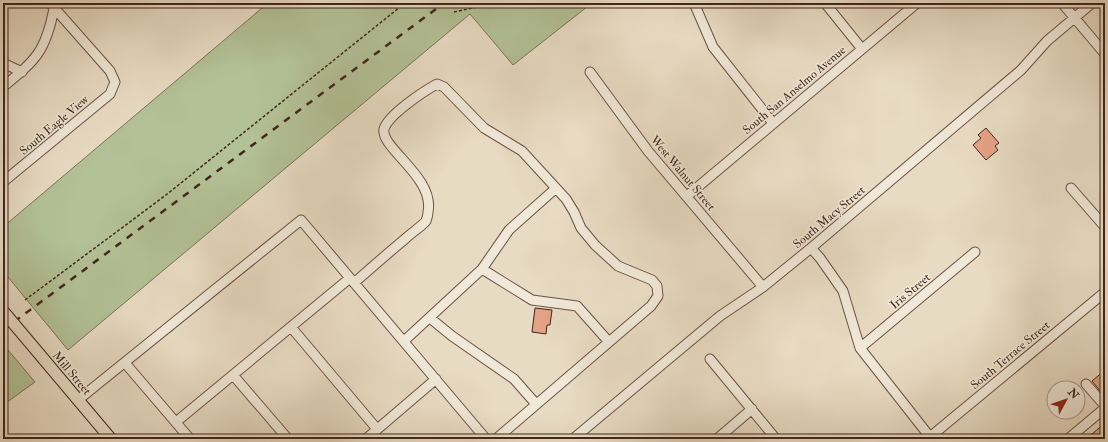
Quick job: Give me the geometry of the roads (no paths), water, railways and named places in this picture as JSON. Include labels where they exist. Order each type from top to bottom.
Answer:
[{"type":"main road","name":"Mill Street","points":[[3,311],[111,439]]},
{"type":"street","points":[[694,3],[713,47],[773,123]]},
{"type":"street","points":[[825,3],[862,49]]},
{"type":"street","name":"South San Anselmo Avenue","points":[[687,196],[917,3]]},
{"type":"street","points":[[1062,3],[1105,54]]},
{"type":"street","name":"South Macy Street","points":[[573,439],[720,316],[763,287],[811,248],[1021,70],[1047,41],[1092,3]]},
{"type":"street","points":[[3,87],[22,72],[44,47],[51,27],[52,6]]},
{"type":"street","name":"South Eagle View","points":[[3,182],[110,94],[114,82],[110,71],[52,6]]},
{"type":"street","points":[[3,63],[22,72]]},
{"type":"street","name":"West Walnut Street","points":[[590,72],[648,150],[763,287]]},
{"type":"street","points":[[176,422],[291,327],[426,220],[430,204],[428,194],[422,182],[385,135],[384,130],[388,121],[424,91],[437,84],[444,86],[484,128],[522,151],[566,199],[581,228],[595,246],[618,266],[652,280],[657,286],[658,296],[651,306],[496,439]]},
{"type":"street","points":[[404,341],[482,269],[509,230],[555,188]]},
{"type":"street","points":[[1071,188],[1105,227]]},
{"type":"street","points":[[78,400],[301,220],[486,439]]},
{"type":"street","points":[[811,248],[844,291],[860,348]]},
{"type":"street","name":"Iris Street","points":[[860,348],[975,252]]},
{"type":"street","points":[[482,269],[532,300],[577,306],[609,342]]},
{"type":"street","name":"South Terrace Street","points":[[860,348],[930,437],[1105,292]]},
{"type":"street","points":[[430,318],[452,336],[514,379],[536,404]]},
{"type":"street","points":[[291,327],[377,429]]},
{"type":"street","points":[[710,359],[776,439]]},
{"type":"street","points":[[125,363],[190,439]]},
{"type":"street","points":[[233,375],[288,439]]},
{"type":"street","points":[[366,439],[436,379]]},
{"type":"street","points":[[1068,439],[1079,436],[1105,407],[1086,384]]},
{"type":"street","points":[[717,439],[752,409]]},
{"type":"railway","points":[[3,330],[444,3]]}]
